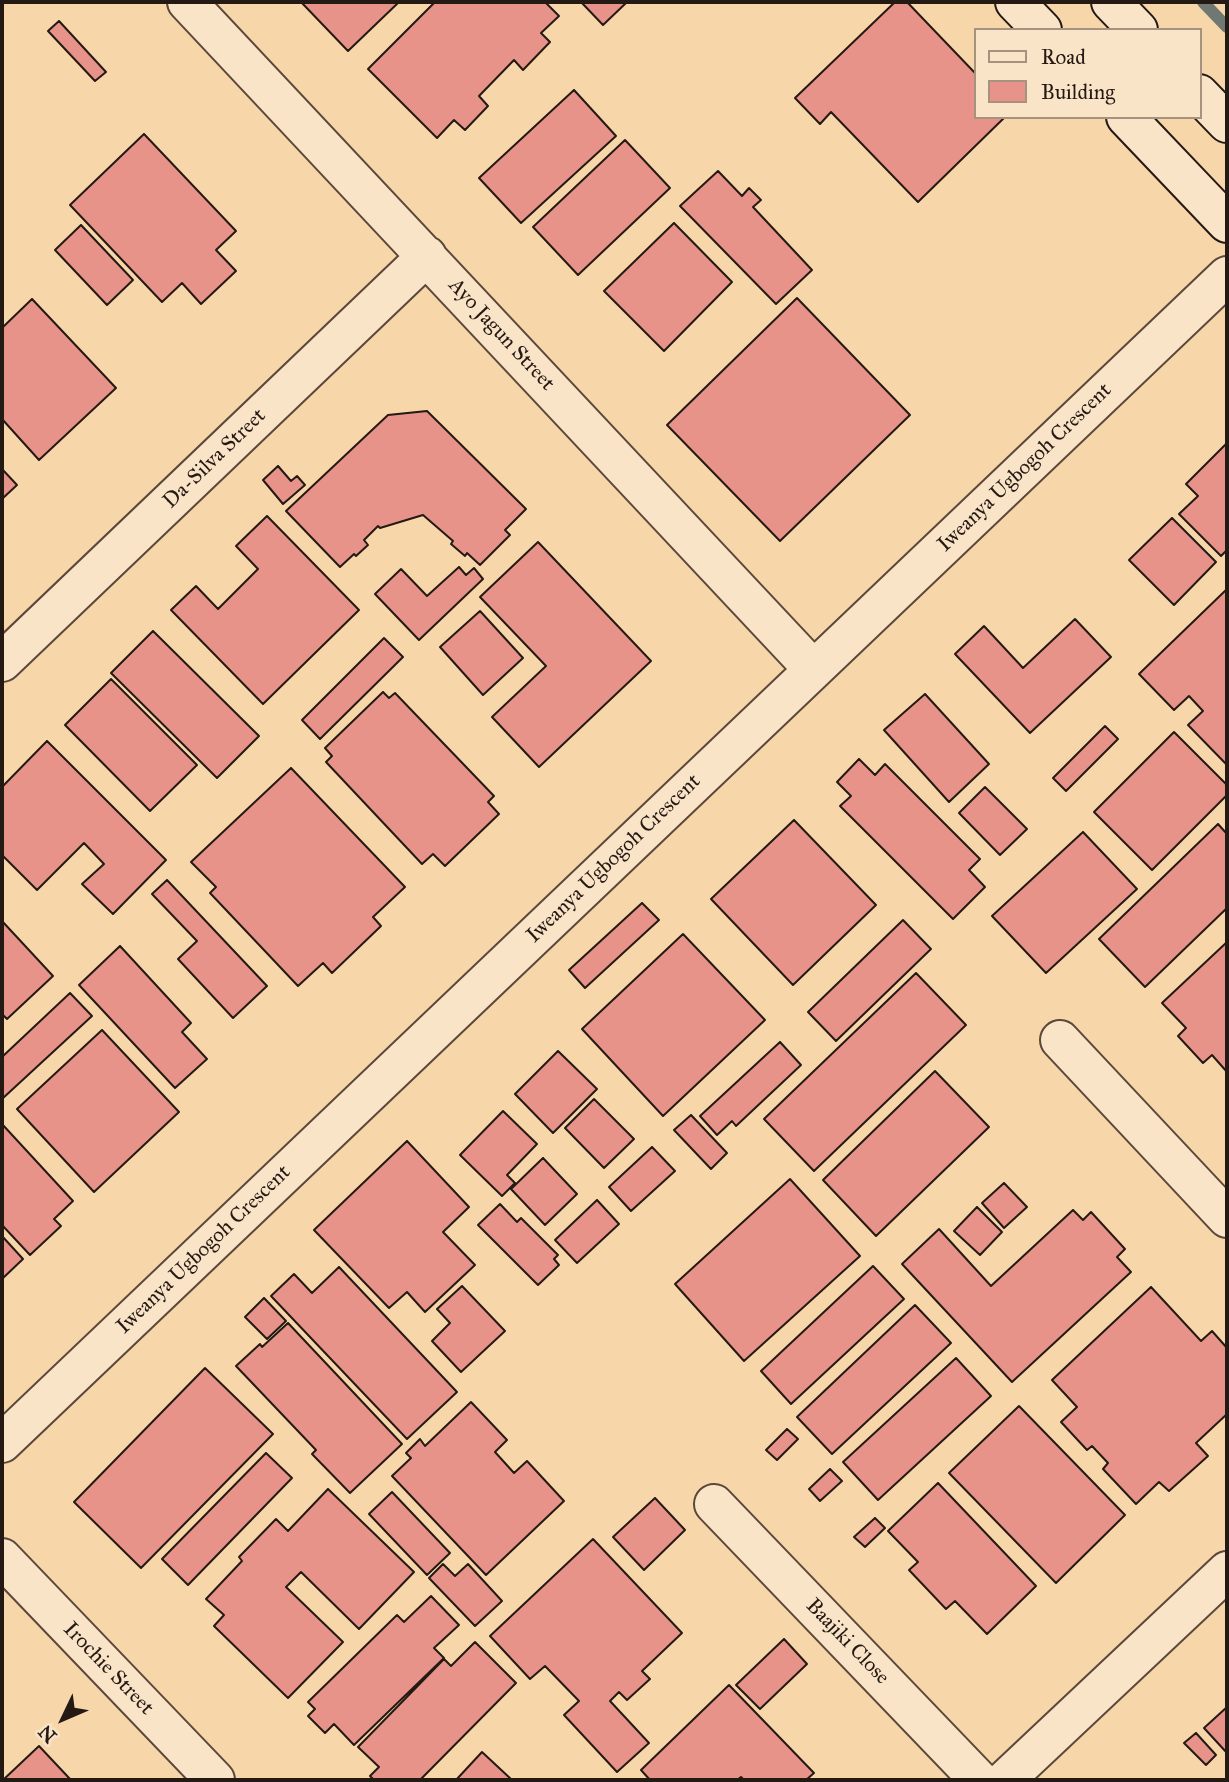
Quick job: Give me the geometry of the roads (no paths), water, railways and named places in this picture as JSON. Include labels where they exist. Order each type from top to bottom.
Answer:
[{"type":"street","name":"Ayo Jagun Street","points":[[187,2],[813,669]]},
{"type":"street","points":[[1015,2],[1040,28]]},
{"type":"street","points":[[1111,2],[1136,28]]},
{"type":"street","points":[[1201,96],[1227,122]]},
{"type":"street","points":[[1128,119],[1227,223]]},
{"type":"street","name":"Da-Silva Street","points":[[2,663],[427,256]]},
{"type":"street","name":"Iweanya Ugbogoh Crescent","points":[[2,1443],[1227,276]]},
{"type":"street","points":[[1060,1040],[1227,1218]]},
{"type":"street","name":"Baajiki Close","points":[[714,1504],[979,1780]]},
{"type":"street","name":"Irochie Street","points":[[2,1558],[215,1780]]},
{"type":"street","points":[[1005,1780],[1227,1571]]},
{"type":"waterway","points":[[1203,2],[1227,27]]}]
